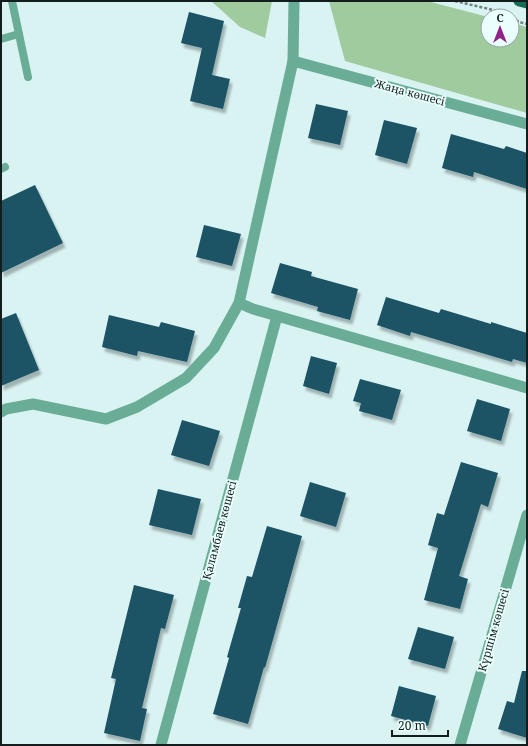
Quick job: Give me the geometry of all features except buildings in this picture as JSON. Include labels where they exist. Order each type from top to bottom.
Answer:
[{"type":"main road","points":[[520,1],[527,3]]},
{"type":"street","points":[[1,412],[6,409],[33,404],[106,419],[137,406],[186,378],[214,348],[239,303],[293,61],[294,1]]},
{"type":"street","name":"Жаңа көшесі","points":[[293,61],[527,124]]},
{"type":"street","points":[[239,303],[253,309],[527,388]]},
{"type":"street","name":"Қаламбаев көшесі","points":[[161,745],[277,316]]},
{"type":"street","name":"Күршім көшесі","points":[[460,745],[527,516]]},
{"type":"lane","points":[[12,1],[28,77]]},
{"type":"lane","points":[[1,39],[19,34]]},
{"type":"path","points":[[455,1],[485,8]]},
{"type":"green space","points":[[211,1],[272,1],[265,38],[240,27]]},
{"type":"green space","points":[[329,1],[427,1],[480,15],[480,48],[520,48],[520,25],[527,27],[527,113],[345,61]]}]
